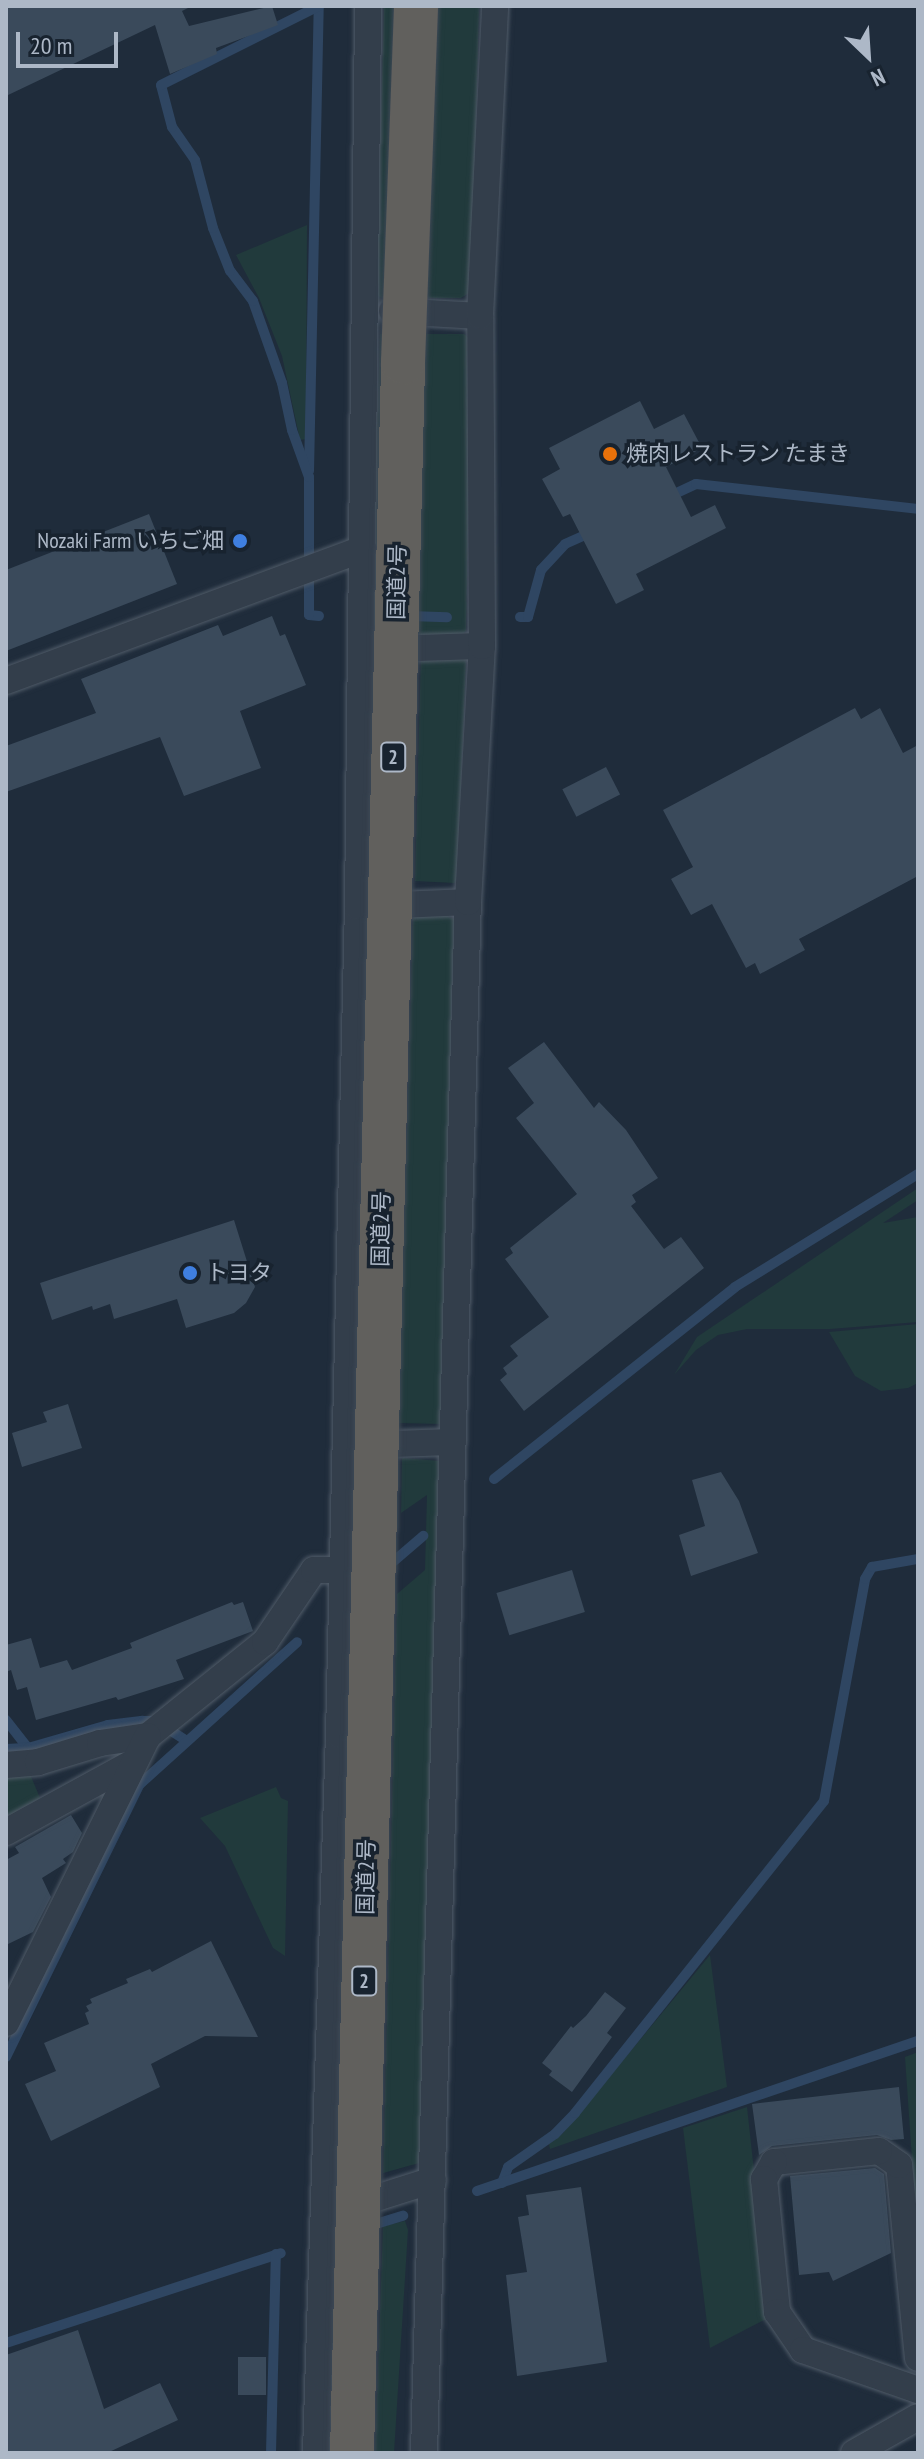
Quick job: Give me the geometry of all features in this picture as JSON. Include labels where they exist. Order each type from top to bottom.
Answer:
[{"type":"highway","name":"国道2号","points":[[352,2453],[401,457],[416,6]]},
{"type":"street","points":[[316,2453],[346,1446],[358,907],[368,6]]},
{"type":"street","points":[[424,2453],[468,902],[482,646],[480,316],[495,6]]},
{"type":"street","points":[[367,309],[480,316]]},
{"type":"street","points":[[6,681],[363,549]]},
{"type":"street","points":[[361,650],[482,646]]},
{"type":"street","points":[[358,907],[468,902]]},
{"type":"street","points":[[346,1446],[452,1442]]},
{"type":"street","points":[[6,2023],[134,1762],[157,1729],[265,1642],[314,1570],[342,1570]]},
{"type":"street","points":[[6,1765],[38,1762],[157,1729]]},
{"type":"street","points":[[6,1832],[134,1762]]},
{"type":"street","points":[[918,2358],[899,2165],[879,2151],[774,2162],[764,2179],[777,2312],[803,2350],[918,2390]]},
{"type":"street","points":[[321,2216],[433,2180]]},
{"type":"street","points":[[854,2453],[918,2417]]},
{"type":"green space","points":[[384,6],[479,6],[472,291],[461,298],[384,298],[379,297],[376,290]]},
{"type":"green space","points":[[307,225],[306,439],[300,440],[282,356],[259,298],[236,255]]},
{"type":"green space","points":[[380,334],[464,334],[472,340],[466,631],[460,636],[369,635]]},
{"type":"green space","points":[[421,653],[464,655],[466,662],[457,880],[454,883],[415,881]]},
{"type":"green space","points":[[413,915],[445,915],[454,919],[441,1424],[399,1423]]},
{"type":"green space","points":[[918,1188],[918,1200],[883,1223],[918,1217],[918,1322],[830,1329],[747,1329],[718,1335],[696,1350],[674,1375],[697,1337]]},
{"type":"green space","points":[[918,1324],[918,1383],[908,1388],[881,1391],[855,1376],[829,1332]]},
{"type":"green space","points":[[402,1458],[441,1461],[423,2162],[383,2173],[397,1594],[425,1570],[427,1495],[401,1513]]},
{"type":"green space","points":[[30,1774],[40,1798],[33,1809],[6,1824],[6,1776]]},
{"type":"green space","points":[[276,1787],[281,1798],[288,1801],[285,1956],[273,1948],[225,1846],[200,1818]]},
{"type":"green space","points":[[710,1955],[727,2087],[550,2149],[549,2144],[563,2133]]},
{"type":"green space","points":[[918,2052],[918,2233],[917,2233],[905,2057]]},
{"type":"green space","points":[[747,2107],[770,2317],[710,2348],[683,2128]]},
{"type":"green space","points":[[405,2221],[408,2230],[394,2453],[375,2453],[383,2226]]},
{"type":"building","points":[[6,6],[192,6],[182,11],[189,26],[272,6],[278,25],[216,48],[217,54],[170,74],[155,25],[6,96]]},
{"type":"building","points":[[640,401],[654,429],[684,414],[702,448],[666,467],[691,517],[715,505],[726,528],[636,574],[644,590],[616,604],[570,514],[563,517],[542,479],[560,469],[549,448]]},
{"type":"building","points":[[149,514],[177,584],[6,651],[6,570]]},
{"type":"building","points":[[272,616],[280,636],[285,634],[306,685],[240,711],[261,768],[184,796],[160,737],[6,792],[6,746],[96,713],[81,679],[218,625],[223,636]]},
{"type":"building","points":[[855,708],[861,719],[880,708],[903,753],[918,745],[918,876],[799,939],[805,950],[760,974],[755,963],[746,968],[712,904],[691,915],[671,879],[693,867],[663,810]]},
{"type":"building","points":[[606,767],[620,795],[576,817],[562,789]]},
{"type":"building","points":[[544,1042],[594,1108],[599,1102],[626,1130],[658,1178],[632,1195],[636,1202],[631,1206],[664,1249],[681,1237],[704,1268],[524,1411],[500,1380],[507,1374],[503,1368],[518,1356],[510,1346],[549,1317],[505,1259],[513,1253],[510,1248],[577,1194],[516,1118],[534,1103],[508,1068]]},
{"type":"building","points":[[234,1220],[255,1287],[246,1303],[234,1313],[186,1328],[177,1299],[114,1319],[110,1304],[93,1310],[92,1306],[52,1320],[40,1283]]},
{"type":"building","points":[[68,1404],[82,1448],[22,1467],[12,1433],[47,1422],[43,1412]]},
{"type":"building","points":[[721,1472],[739,1501],[758,1553],[691,1576],[679,1535],[705,1526],[692,1480]]},
{"type":"building","points":[[572,1570],[585,1612],[509,1635],[496,1593]]},
{"type":"building","points":[[232,1602],[234,1605],[243,1602],[253,1631],[176,1660],[184,1679],[118,1700],[116,1697],[36,1720],[27,1687],[17,1690],[11,1670],[6,1672],[6,1645],[31,1638],[40,1668],[67,1660],[72,1670],[132,1648],[130,1643]]},
{"type":"building","points":[[71,1815],[82,1833],[73,1852],[63,1859],[66,1863],[42,1878],[51,1897],[33,1932],[6,1945],[6,1860],[19,1853],[15,1847]]},
{"type":"building","points":[[211,1941],[258,2037],[205,2036],[151,2064],[160,2087],[51,2141],[25,2084],[56,2071],[44,2043],[89,2024],[85,2013],[89,2011],[86,2006],[92,2003],[90,1999],[128,1983],[126,1979],[150,1969],[152,1972]]},
{"type":"building","points":[[605,1992],[626,2008],[607,2033],[612,2037],[572,2092],[549,2075],[552,2071],[542,2063],[571,2026],[573,2028],[586,2016]]},
{"type":"building","points":[[899,2087],[904,2139],[891,2140],[877,2135],[772,2146],[759,2155],[752,2104]]},
{"type":"building","points":[[875,2168],[884,2174],[891,2253],[833,2281],[829,2272],[799,2275],[790,2176]]},
{"type":"building","points":[[581,2187],[607,2362],[517,2376],[506,2275],[527,2272],[518,2217],[529,2215],[526,2195]]},
{"type":"building","points":[[78,2330],[104,2409],[160,2383],[178,2420],[107,2453],[6,2453],[6,2355]]},
{"type":"building","points":[[238,2357],[266,2357],[266,2395],[238,2395]]},
{"type":"waterway","points":[[309,471],[319,6]]},
{"type":"waterway","points":[[319,6],[161,85],[172,127],[195,160],[213,228],[230,271],[253,301],[282,383],[292,430],[309,477],[309,615],[319,616]]},
{"type":"waterway","points":[[668,497],[696,484],[918,509]]},
{"type":"waterway","points":[[520,617],[528,617],[541,570],[565,544],[592,532]]},
{"type":"waterway","points":[[409,616],[447,617]]},
{"type":"waterway","points":[[494,1479],[735,1287],[918,1174]]},
{"type":"waterway","points":[[387,1567],[423,1536]]},
{"type":"waterway","points":[[502,2183],[508,2167],[555,2134],[575,2113],[824,1801],[865,1579],[872,1567],[918,1559]]},
{"type":"waterway","points":[[6,2057],[139,1785],[297,1642]]},
{"type":"waterway","points":[[6,1720],[28,1748]]},
{"type":"waterway","points":[[6,1749],[28,1748],[108,1725],[143,1721],[156,1721],[187,1741]]},
{"type":"waterway","points":[[477,2191],[918,2041]]},
{"type":"waterway","points":[[366,2227],[403,2216]]},
{"type":"waterway","points":[[6,2343],[281,2253]]},
{"type":"waterway","points":[[271,2453],[276,2254]]},
{"type":"place","name":"焼肉レストラン たまき","points":[[610,454]]},
{"type":"place","name":"Nozaki Farm いちご畑","points":[[240,541]]},
{"type":"place","name":"トヨタ","points":[[190,1273]]}]
